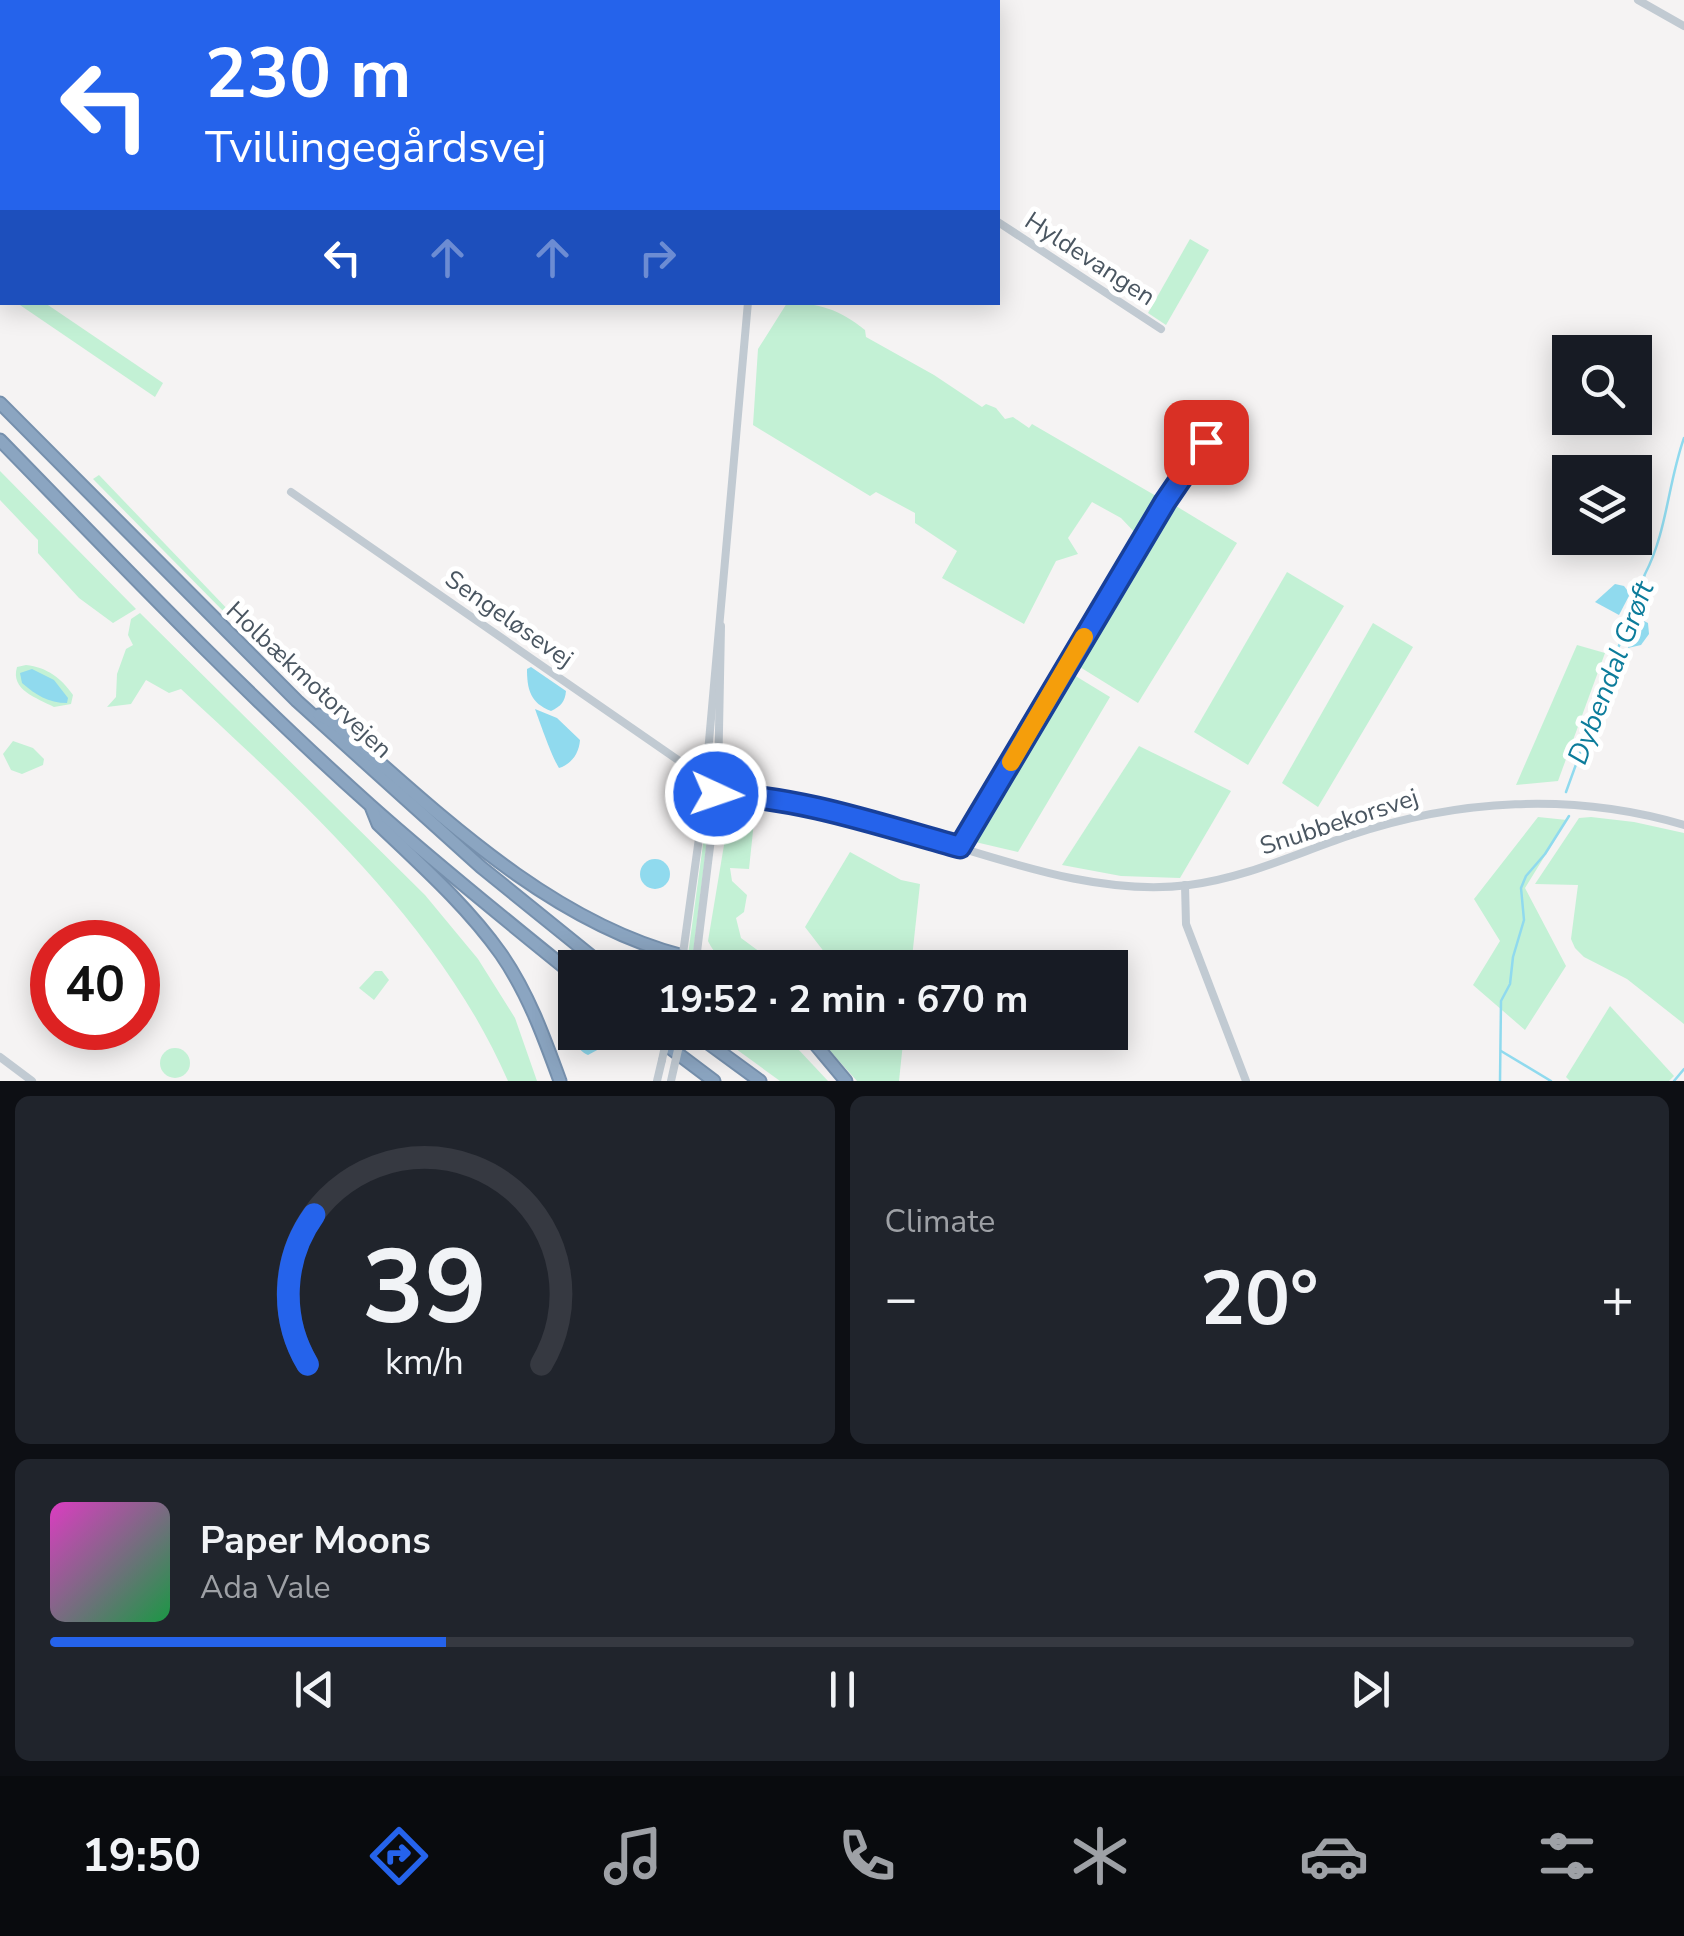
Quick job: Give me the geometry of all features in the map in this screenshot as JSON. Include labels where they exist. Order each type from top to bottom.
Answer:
[{"type":"highway","name":"Holbækmotorvejen","points":[[0,403],[297,702],[481,866],[584,950]]},
{"type":"highway","name":"Holbækmotorvejen","points":[[0,440],[208,651],[370,805],[558,962]]},
{"type":"highway","points":[[297,702],[336,724],[485,850],[552,897],[625,938],[657,950]]},
{"type":"highway","points":[[370,805],[378,824],[465,910],[502,955],[534,1011],[560,1081]]},
{"type":"highway","points":[[673,1050],[714,1081]]},
{"type":"highway","points":[[718,1050],[760,1081]]},
{"type":"highway","points":[[819,1050],[846,1081]]},
{"type":"street","points":[[1638,0],[1684,26]]},
{"type":"street","name":"Hyldevangen","points":[[1000,223],[1161,329]]},
{"type":"street","points":[[690,950],[748,305]]},
{"type":"street","points":[[960,847],[1165,502],[1206,442]]},
{"type":"street","name":"Sengeløsevej","points":[[291,492],[704,782]]},
{"type":"street","points":[[691,950],[718,782],[722,709],[720,606]]},
{"type":"street","points":[[704,782],[718,782]]},
{"type":"street","points":[[704,782],[716,794]]},
{"type":"street","name":"Snubbekorsvej","points":[[718,782],[1097,882],[1185,886],[1250,872],[1405,819],[1482,805],[1593,807],[1684,825]]},
{"type":"street","name":"Snubbekorsvej","points":[[716,794],[762,796]]},
{"type":"street","points":[[1185,886],[1186,924],[1246,1081]]},
{"type":"street","points":[[657,1080],[664,1050]]},
{"type":"street","points":[[671,1081],[678,1050]]},
{"type":"street","points":[[0,1070],[4,1059],[32,1081]]},
{"type":"green space","points":[[1190,239],[1209,250],[1166,325],[1148,313]]},
{"type":"green space","points":[[20,305],[48,305],[163,383],[155,397]]},
{"type":"green space","points":[[786,305],[814,305],[837,312],[865,330],[866,337],[982,407],[986,404],[996,408],[1005,419],[1013,417],[1029,428],[1032,424],[1163,500],[1140,538],[1121,518],[1092,502],[1068,538],[1078,554],[1056,561],[1024,624],[942,578],[957,551],[915,523],[915,513],[876,492],[870,496],[753,425],[758,349]]},
{"type":"green space","points":[[0,471],[136,609],[113,623],[79,598],[38,553],[38,540],[0,500]]},
{"type":"green space","points":[[99,475],[233,615],[230,618],[93,479]]},
{"type":"green space","points":[[1171,503],[1237,543],[1138,703],[1075,664]]},
{"type":"green space","points":[[1287,572],[1344,606],[1248,765],[1194,732]]},
{"type":"green space","points":[[140,613],[425,895],[478,959],[515,1018],[537,1081],[508,1081],[446,970],[407,918],[321,822],[181,689],[169,693],[146,680],[131,704],[107,707],[116,697],[117,674],[126,649],[133,645],[128,635],[131,619]]},
{"type":"green space","points":[[1373,623],[1413,647],[1318,807],[1282,783]]},
{"type":"green space","points":[[1577,645],[1605,653],[1558,781],[1516,785]]},
{"type":"green space","points":[[17,667],[41,668],[59,679],[73,695],[71,704],[54,707],[26,692],[16,675]]},
{"type":"green space","points":[[1069,672],[1110,697],[1018,852],[971,841]]},
{"type":"green space","points":[[13,741],[33,748],[44,759],[43,765],[22,774],[11,770],[3,754]]},
{"type":"green space","points":[[1139,746],[1231,791],[1180,878],[1121,876],[1062,865]]},
{"type":"green space","points":[[709,800],[712,800],[693,950],[689,950]]},
{"type":"green space","points":[[731,803],[735,807],[747,805],[755,812],[749,869],[730,868],[732,881],[747,895],[744,912],[736,918],[741,938],[757,950],[713,950],[708,941]]},
{"type":"green space","points":[[1538,817],[1567,820],[1525,888],[1566,966],[1525,1030],[1473,985],[1500,941],[1474,899]]},
{"type":"green space","points":[[1579,818],[1684,833],[1684,1024],[1627,979],[1584,957],[1575,948],[1571,939],[1578,885],[1535,884]]},
{"type":"green space","points":[[850,852],[901,880],[920,884],[913,950],[823,950],[805,927]]},
{"type":"green space","points":[[375,971],[382,971],[389,980],[374,1000],[359,988]]},
{"type":"green space","points":[[1610,1006],[1674,1076],[1669,1081],[1570,1081],[1566,1077]]},
{"type":"green space","points":[[175,1048],[186,1052],[190,1063],[186,1074],[175,1078],[164,1074],[160,1063],[164,1052]]},
{"type":"green space","points":[[737,1050],[799,1050],[828,1081],[780,1081]]},
{"type":"green space","points":[[829,1050],[902,1050],[899,1081],[857,1081]]},
{"type":"water","points":[[1615,584],[1624,586],[1630,594],[1619,615],[1595,602]]},
{"type":"water","points":[[1642,620],[1648,623],[1649,634],[1641,645],[1628,648],[1634,624]]},
{"type":"water","points":[[531,667],[566,691],[562,703],[551,711],[538,704],[531,694],[527,669]]},
{"type":"water","points":[[32,669],[54,680],[68,698],[67,703],[43,698],[22,683],[20,673]]},
{"type":"water","points":[[535,709],[557,718],[580,740],[568,764],[559,768],[556,763]]},
{"type":"water","points":[[655,859],[669,868],[670,874],[661,888],[655,889],[641,880],[640,874],[649,860]]},
{"type":"waterway","name":"Dybendal Grøft","points":[[1566,792],[1658,541],[1684,438]]},
{"type":"waterway","name":"Dybendal Grøft","points":[[1500,1081],[1501,1001],[1510,984],[1524,920],[1521,888],[1569,816]]},
{"type":"waterway","points":[[1501,1051],[1551,1081]]},
{"type":"waterway","points":[[1674,1081],[1684,1069]]},
{"type":"slow traffic","points":[[1011,762],[1084,637]]},
{"type":"route","points":[[716,794],[795,802],[960,847],[1165,502],[1206,442]]}]
